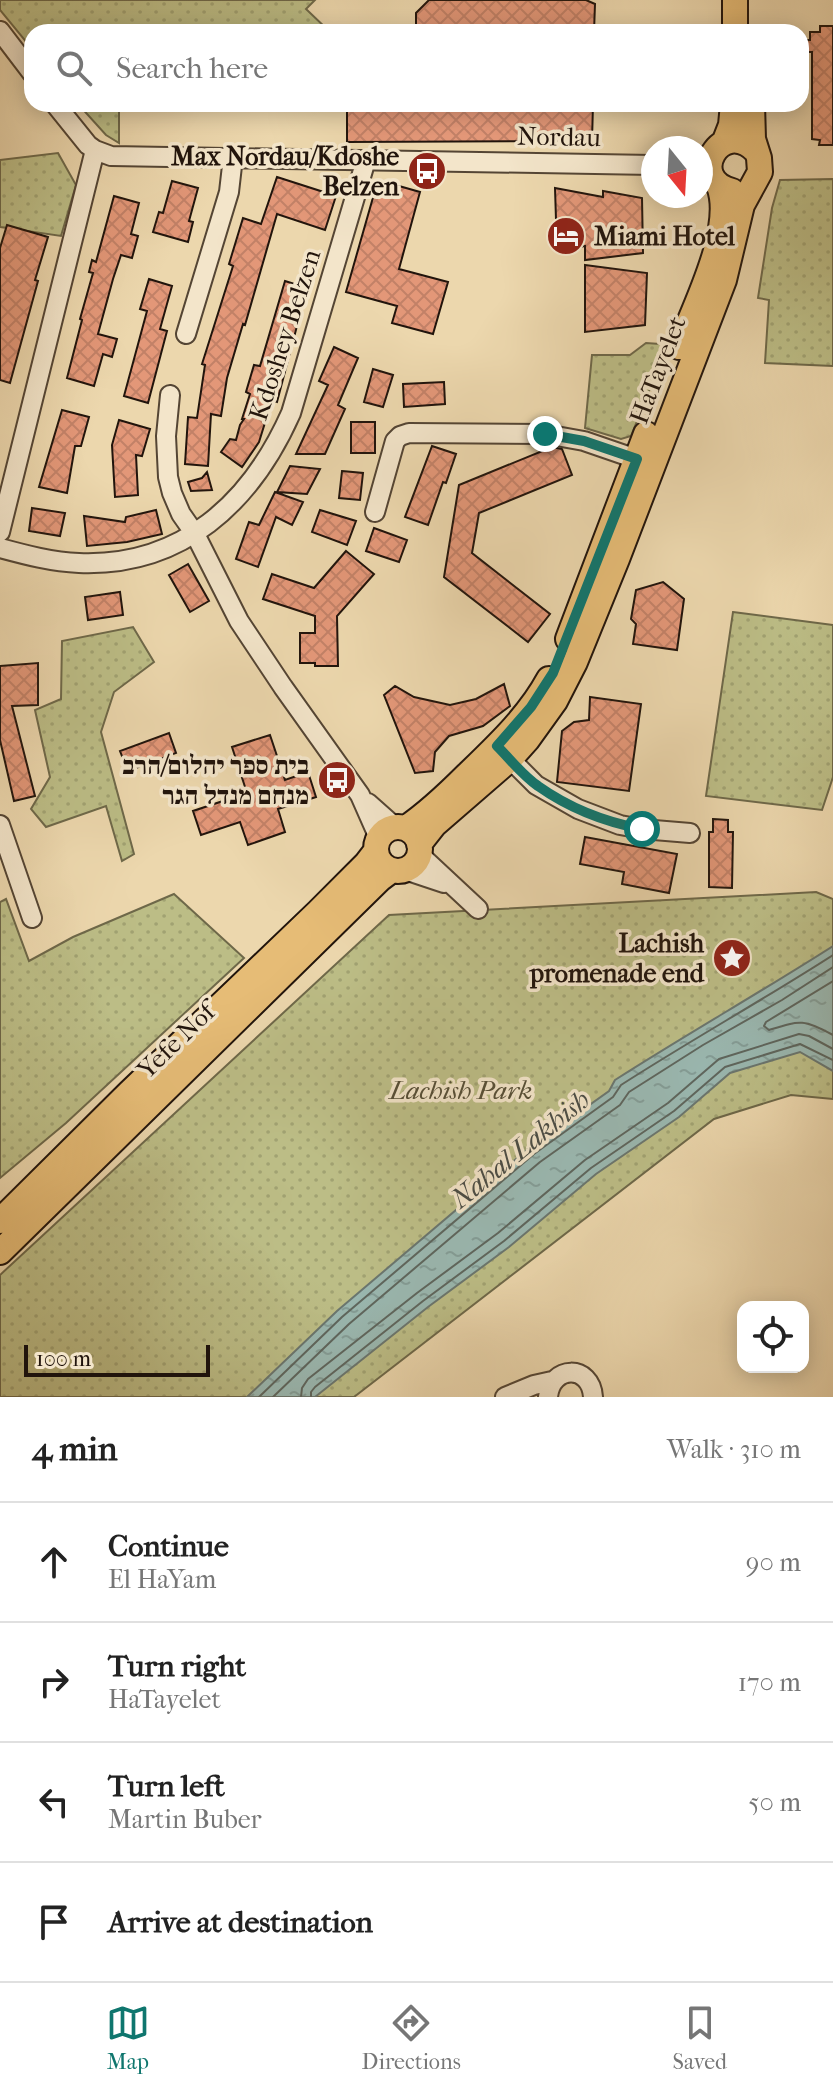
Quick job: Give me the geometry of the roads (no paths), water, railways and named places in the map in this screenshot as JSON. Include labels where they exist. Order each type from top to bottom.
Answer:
[{"type":"main road","points":[[735,0],[735,24]]},
{"type":"main road","points":[[752,0],[752,24]]},
{"type":"main road","points":[[713,151],[731,125],[732,112]]},
{"type":"main road","points":[[713,182],[732,191],[747,188],[757,179],[760,169],[753,139],[752,112]]},
{"type":"main road","points":[[713,151],[738,141],[745,142],[756,151]]},
{"type":"main road","name":"HaTayelet","points":[[399,848],[437,804],[504,752],[553,673],[724,280],[742,205],[753,184]]},
{"type":"main road","name":"HaTayelet","points":[[644,461],[716,248],[724,207],[713,185]]},
{"type":"main road","name":"Yefe Nof","points":[[0,1221],[366,864],[399,848]]},
{"type":"main road","name":"Yefe Nof","points":[[0,1252],[380,879],[399,848]]},
{"type":"street","points":[[0,31],[24,62]]},
{"type":"street","points":[[0,532],[5,493],[95,150],[61,112]]},
{"type":"street","name":"Nordau","points":[[95,150],[111,156],[641,165]]},
{"type":"street","points":[[186,334],[229,192],[233,157]]},
{"type":"street","name":"Kdoshey Belzen","points":[[0,548],[49,560],[102,564],[147,555],[195,534],[227,509],[248,487],[278,443],[291,413],[366,160]]},
{"type":"street","points":[[170,395],[166,436],[172,493],[239,621],[399,848],[455,887],[478,909]]},
{"type":"street","points":[[375,512],[395,441],[409,433],[545,434],[584,441],[644,461]]},
{"type":"street","points":[[504,752],[536,785],[598,818],[642,829],[690,833]]},
{"type":"street","points":[[0,825],[32,918]]},
{"type":"street","points":[[505,1397],[534,1385],[550,1389],[563,1374],[577,1373],[588,1380],[593,1397]]},
{"type":"water","points":[[833,946],[833,1071],[800,1052],[730,1073],[679,1117],[596,1174],[509,1247],[315,1397],[247,1397],[337,1311],[529,1148],[609,1091],[615,1080]]},
{"type":"place","name":"Max Nordau/Kdoshe Belzen","points":[[427,171]]},
{"type":"place","name":"Miami Hotel","points":[[566,236]]},
{"type":"place","name":"בית ספר יהלום/הרב מנחם מנדל הגר","points":[[337,780]]},
{"type":"place","name":"Lachish promenade end","points":[[732,958]]},
{"type":"park label","name":"Lachish Park","points":[[461,1090]]},
{"type":"water label","name":"Nahal Lakhish","points":[[520,1149]]}]
